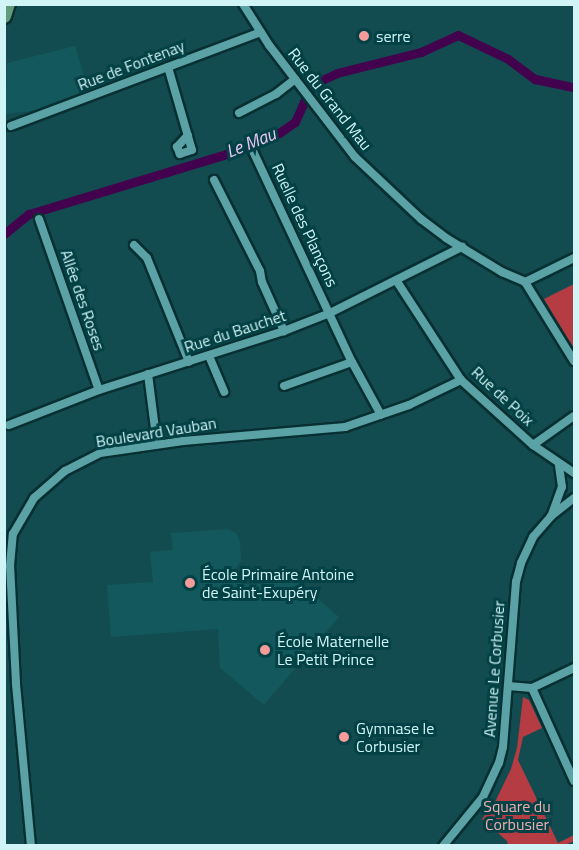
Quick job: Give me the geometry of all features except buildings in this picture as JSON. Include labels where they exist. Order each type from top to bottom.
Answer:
[{"type":"main road","points":[[4,16],[8,4]]},
{"type":"street","name":"Rue du Grand Mau","points":[[243,4],[298,83],[355,157],[421,219],[502,272],[525,282]]},
{"type":"street","name":"Rue de Fontenay","points":[[11,126],[261,32]]},
{"type":"street","points":[[168,67],[188,135]]},
{"type":"street","points":[[239,113],[298,83]]},
{"type":"street","name":"Ruelle des Plançons","points":[[252,149],[352,362],[381,415]]},
{"type":"street","points":[[214,180],[260,271],[262,282],[284,331]]},
{"type":"street","name":"Allée des Roses","points":[[39,219],[99,390]]},
{"type":"street","points":[[134,246],[147,258],[189,362]]},
{"type":"street","name":"Rue du Bauchet","points":[[9,425],[99,390],[284,331],[330,313],[462,247]]},
{"type":"street","points":[[574,258],[525,282],[574,361]]},
{"type":"street","name":"Rue de Poix","points":[[396,280],[461,380],[533,445],[559,465],[574,473]]},
{"type":"street","points":[[209,356],[224,392]]},
{"type":"street","points":[[284,386],[352,362]]},
{"type":"street","points":[[148,374],[157,444]]},
{"type":"street","name":"Boulevard Vauban","points":[[31,846],[16,683],[10,566],[13,534],[34,498],[65,471],[100,453],[157,444],[345,427],[381,415],[461,380]]},
{"type":"street","points":[[533,445],[574,416]]},
{"type":"street","points":[[551,516],[561,493],[559,465]]},
{"type":"street","name":"Avenue Le Corbusier","points":[[443,846],[483,797],[499,763],[516,582],[527,547],[551,516],[574,498]]},
{"type":"street","points":[[508,686],[532,688],[574,668]]},
{"type":"street","points":[[532,688],[574,781]]},
{"type":"shaded area","points":[[75,46],[89,91],[33,111],[5,114],[7,63]]},
{"type":"shaded area","points":[[228,529],[236,533],[240,541],[241,561],[235,569],[236,580],[243,584],[264,584],[264,578],[290,575],[339,617],[264,705],[220,668],[218,629],[111,637],[107,585],[153,582],[150,552],[173,550],[171,533]]},
{"type":"green space","points":[[574,284],[574,349],[544,299]]},
{"type":"green space","name":"Square du Corbusier","points":[[523,697],[529,700],[542,728],[523,737],[518,760],[558,843],[574,835],[574,841],[565,845],[508,845],[507,841],[482,819],[496,800],[511,769],[517,748]]},
{"type":"waterway","name":"Le Mau","points":[[4,234],[29,214],[226,154],[279,133],[295,122],[309,90],[320,81],[337,73],[421,52],[458,35],[508,59],[535,79],[574,87]]},
{"type":"place","name":"serre","points":[[364,36]]},
{"type":"place","name":"École Primaire Antoine de Saint-Exupéry","points":[[190,583]]},
{"type":"place","name":"École Maternelle Le Petit Prince","points":[[265,650]]},
{"type":"place","name":"Gymnase le Corbusier","points":[[344,737]]}]
